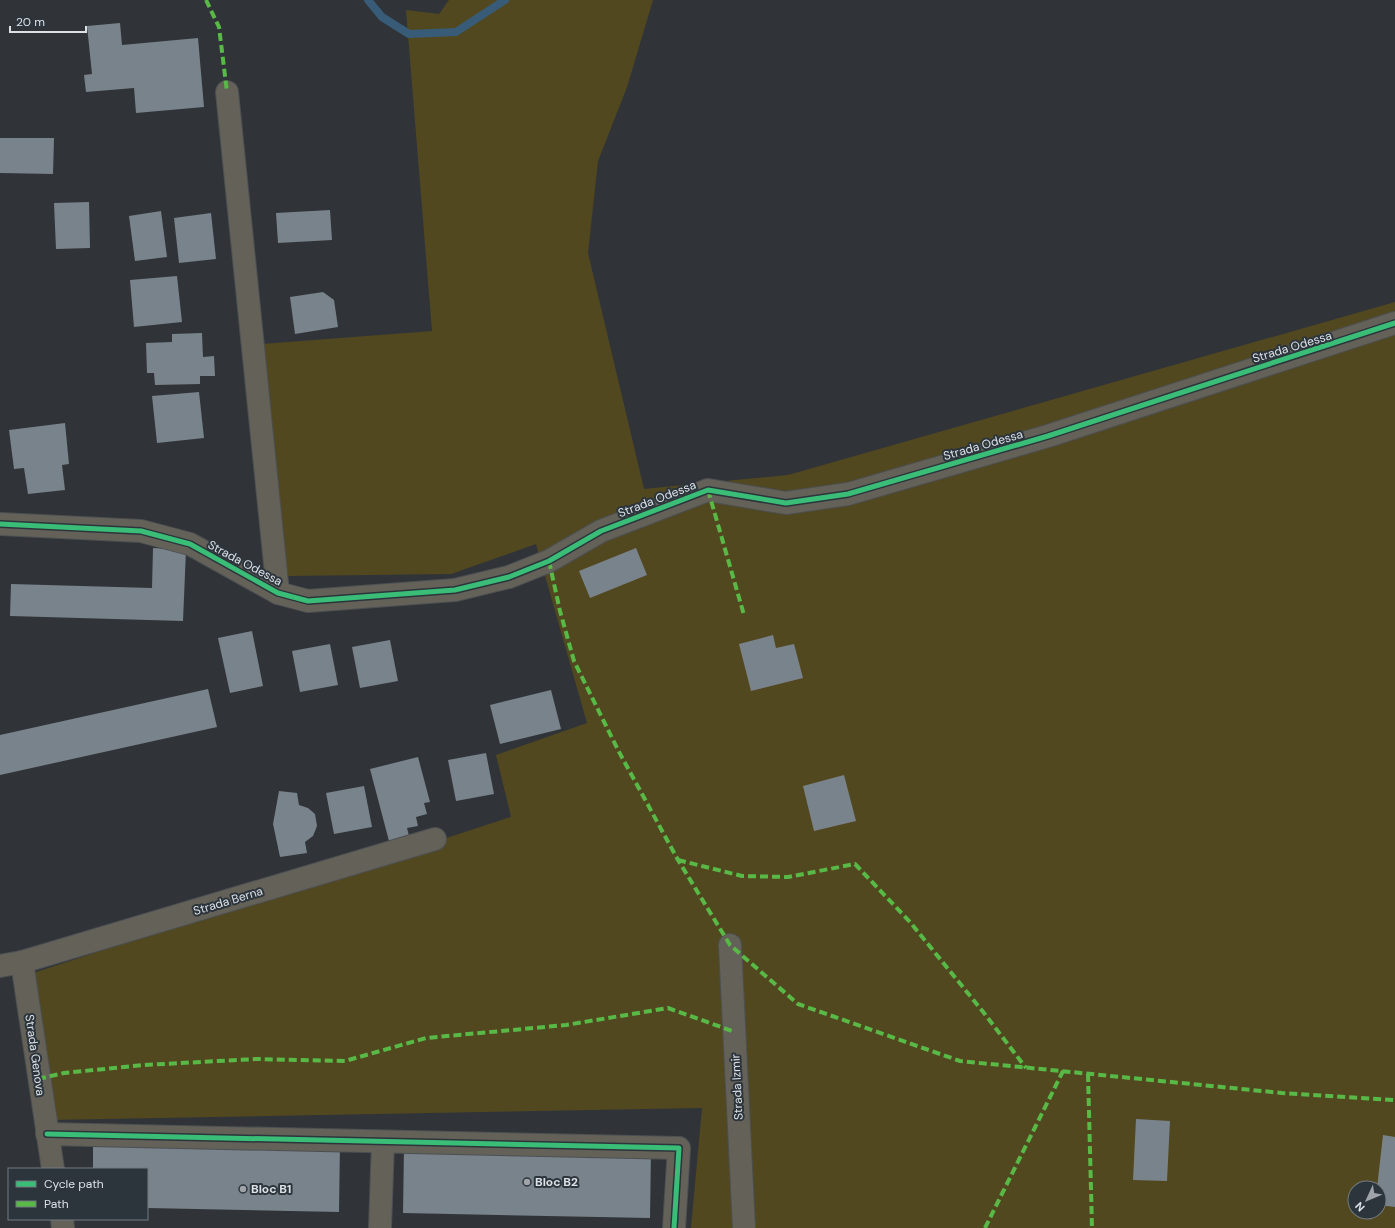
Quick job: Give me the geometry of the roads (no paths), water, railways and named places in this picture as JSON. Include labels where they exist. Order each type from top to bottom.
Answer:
[{"type":"street","points":[[227,92],[278,593]]},
{"type":"street","name":"Strada Odessa","points":[[0,524],[141,531],[190,544],[278,593],[308,601],[455,590],[509,577],[549,561],[601,531],[708,490],[786,503],[848,494],[1048,436],[1395,324]]},
{"type":"street","name":"Strada Berna","points":[[22,962],[435,839]]},
{"type":"street","name":"Strada Izmir","points":[[730,945],[744,1228]]},
{"type":"street","points":[[0,966],[22,962]]},
{"type":"street","name":"Strada Genova","points":[[22,962],[53,1168]]},
{"type":"street","points":[[47,1134],[679,1148],[674,1228]]},
{"type":"street","points":[[380,1228],[383,1142]]},
{"type":"waterway","points":[[368,0],[382,17],[409,34],[456,32],[505,0]]},
{"type":"place","name":"Bloc B2","points":[[527,1182]]},
{"type":"place","name":"Bloc B1","points":[[243,1189]]}]
